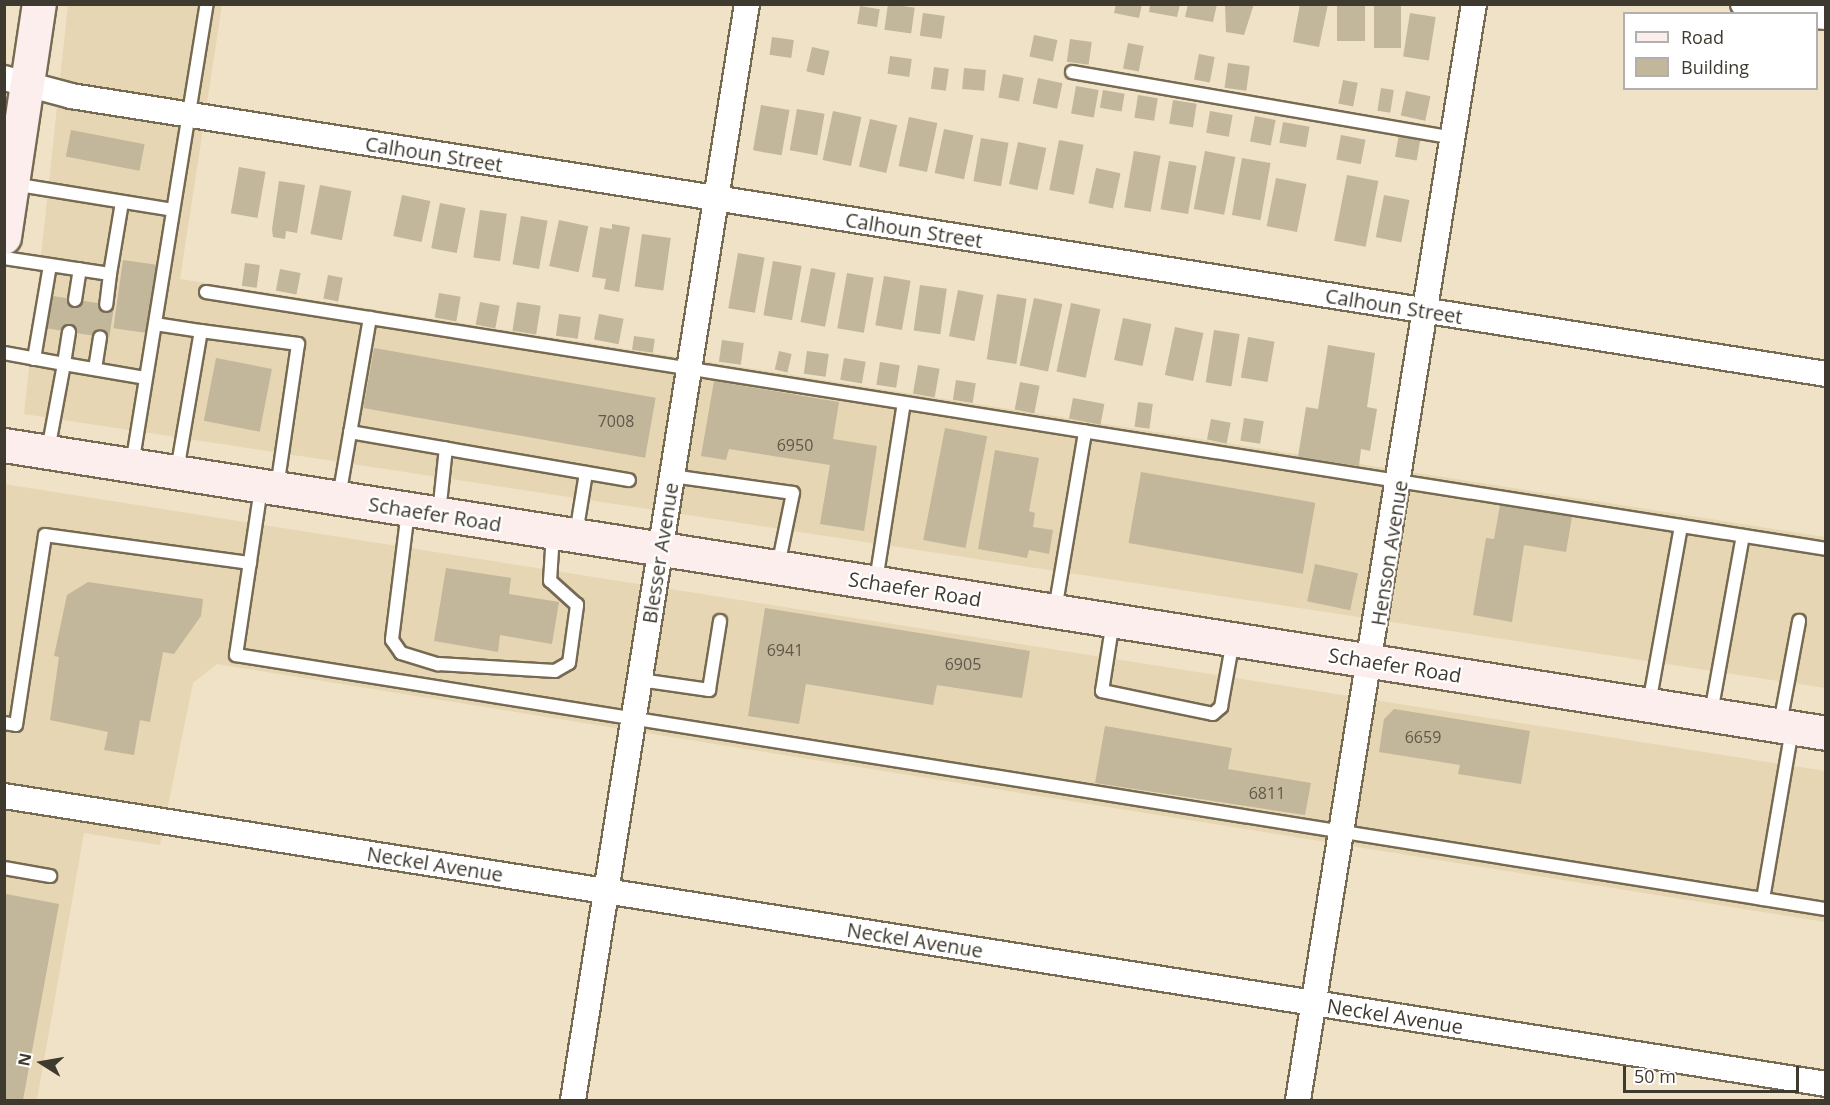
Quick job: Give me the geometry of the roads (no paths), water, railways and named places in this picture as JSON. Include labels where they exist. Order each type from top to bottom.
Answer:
[{"type":"main road","points":[[4,237],[12,184],[15,81],[39,4]]},
{"type":"main road","name":"Schaefer Road","points":[[4,445],[1826,733]]},
{"type":"street","name":"Blesser Avenue","points":[[573,1101],[747,4]]},
{"type":"street","name":"Henson Avenue","points":[[1298,1101],[1400,482],[1474,4]]},
{"type":"street","points":[[1743,4],[1789,12]]},
{"type":"street","name":"Calhoun Street","points":[[15,81],[188,115],[1826,374]]},
{"type":"street","name":"Neckel Avenue","points":[[4,796],[1826,1084]]},
{"type":"lane","points":[[132,466],[207,4]]},
{"type":"lane","points":[[1072,72],[1453,138]]},
{"type":"lane","points":[[12,184],[173,210]]},
{"type":"lane","points":[[106,305],[122,202]]},
{"type":"lane","points":[[4,258],[110,274]]},
{"type":"lane","points":[[34,359],[50,265]]},
{"type":"lane","points":[[75,300],[80,269]]},
{"type":"lane","points":[[206,292],[1826,549]]},
{"type":"lane","points":[[338,499],[370,318]]},
{"type":"lane","points":[[154,324],[298,344],[269,488],[250,563],[236,655],[1826,909]]},
{"type":"lane","points":[[47,452],[69,332]]},
{"type":"lane","points":[[177,473],[201,332]]},
{"type":"lane","points":[[95,369],[100,337]]},
{"type":"lane","points":[[4,353],[145,378]]},
{"type":"lane","points":[[876,582],[904,403]]},
{"type":"lane","points":[[350,432],[629,480]]},
{"type":"lane","points":[[1054,611],[1085,432]]},
{"type":"lane","points":[[446,448],[423,512],[392,640],[401,653],[438,664],[555,671],[569,663],[577,605],[550,581],[586,473]]},
{"type":"lane","points":[[672,476],[793,493],[778,567]]},
{"type":"lane","points":[[1649,705],[1681,526]]},
{"type":"lane","points":[[4,723],[16,725],[45,535],[250,563]]},
{"type":"lane","points":[[1710,715],[1743,536]]},
{"type":"lane","points":[[1113,620],[1102,691],[1213,714],[1221,707],[1234,639]]},
{"type":"lane","points":[[640,680],[709,690],[720,621]]},
{"type":"lane","points":[[1762,899],[1799,621]]},
{"type":"lane","points":[[4,868],[50,876]]}]
